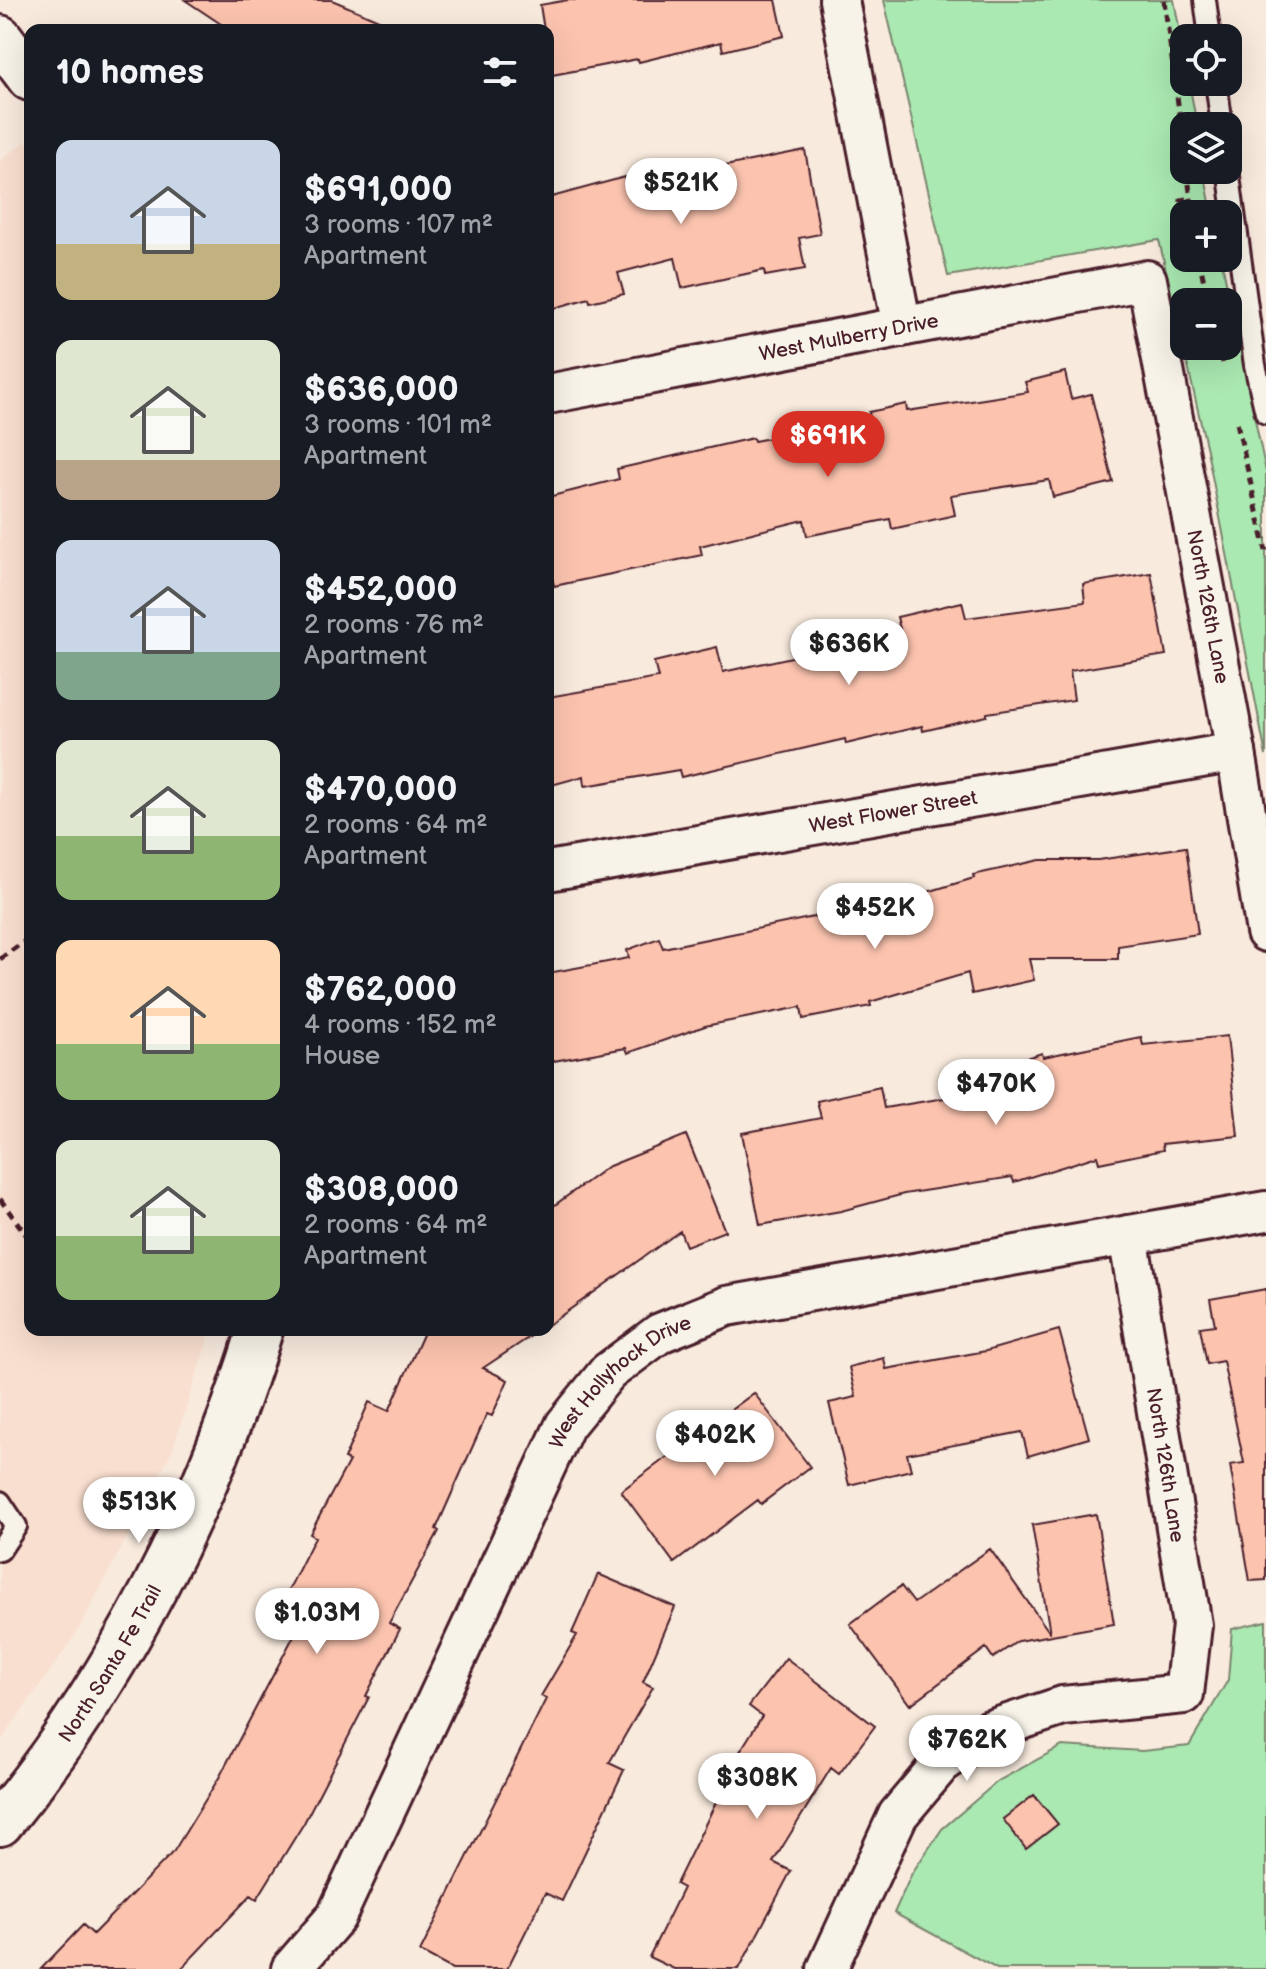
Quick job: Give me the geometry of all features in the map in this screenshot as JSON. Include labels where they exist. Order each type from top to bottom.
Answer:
[{"type":"street","points":[[839,0],[902,327]]},
{"type":"street","points":[[0,38],[24,70]]},
{"type":"street","name":"West Mulberry Drive","points":[[554,393],[1147,280]]},
{"type":"street","name":"North 126th Lane","points":[[1147,280],[1236,752],[1266,932]]},
{"type":"street","name":"West Flower Street","points":[[554,870],[1236,752]]},
{"type":"street","name":"West Hollyhock Drive","points":[[291,1969],[336,1917],[565,1425],[608,1372],[660,1333],[727,1306],[1266,1211]]},
{"type":"street","name":"North 126th Lane","points":[[827,1969],[898,1815],[941,1764],[990,1730],[1063,1706],[1184,1694],[1192,1625],[1128,1235]]},
{"type":"street","name":"North Santa Fe Trail","points":[[0,1823],[42,1771],[109,1671],[165,1570],[244,1383],[258,1336]]},
{"type":"lane","points":[[1205,0],[1208,24]]},
{"type":"lane","points":[[1230,184],[1255,365],[1266,413]]},
{"type":"lane","points":[[0,1502],[16,1526],[0,1550]]},
{"type":"path","points":[[1164,0],[1179,112]]},
{"type":"path","points":[[1147,280],[1178,272],[1181,200],[1191,198],[1189,184]]},
{"type":"path","points":[[1222,360],[1225,375]]},
{"type":"path","points":[[1236,419],[1266,551]]},
{"type":"path","points":[[0,959],[24,941]]},
{"type":"path","points":[[0,1199],[24,1232]]},
{"type":"shaded area","points":[[24,143],[24,1336],[209,1336],[172,1451],[76,1634],[0,1742],[0,161]]},
{"type":"green space","points":[[884,0],[1174,0],[1178,24],[1170,24],[1170,96],[1192,96],[1194,112],[1170,112],[1170,184],[1207,184],[1209,200],[1170,200],[1170,272],[1224,272],[1227,288],[1170,288],[1159,240],[948,276]]},
{"type":"green space","points":[[1242,358],[1266,472],[1266,756],[1207,450],[1186,360]]},
{"type":"green space","points":[[1266,1621],[1266,1969],[997,1969],[894,1913],[912,1873],[942,1829],[998,1781],[1062,1746],[1142,1751],[1189,1746],[1228,1680],[1232,1629]]},
{"type":"building","points":[[185,0],[332,0],[388,24],[221,24]]},
{"type":"building","points":[[568,0],[776,0],[784,36],[723,51],[721,42],[639,62],[638,59],[554,75],[554,24],[543,24],[540,5]]},
{"type":"building","points":[[805,150],[820,234],[799,238],[805,269],[765,276],[764,270],[682,288],[675,258],[618,273],[624,294],[590,302],[589,298],[554,308],[554,196],[625,177],[626,183],[719,162],[720,167]]},
{"type":"building","points":[[1065,372],[1071,399],[1091,394],[1113,482],[1053,497],[1049,480],[951,495],[955,515],[892,529],[890,519],[807,536],[804,520],[700,546],[702,555],[554,586],[554,495],[619,479],[617,469],[753,438],[754,441],[870,419],[869,412],[906,404],[907,411],[1028,392],[1025,382]]},
{"type":"building","points":[[1151,573],[1166,655],[1070,671],[1074,700],[987,713],[987,716],[923,731],[922,726],[846,744],[845,739],[681,777],[679,770],[585,786],[584,776],[554,784],[554,696],[658,678],[654,662],[717,647],[723,672],[901,633],[897,617],[962,602],[966,618],[1085,602],[1083,584]]},
{"type":"building","points":[[1186,847],[1198,934],[1118,946],[1118,959],[1029,959],[1034,980],[972,994],[968,973],[870,1002],[871,1006],[803,1019],[801,1007],[705,1026],[628,1053],[626,1048],[554,1061],[554,972],[629,958],[627,950],[659,938],[663,948],[853,909],[854,914],[974,878],[973,875],[1040,860],[1098,860]]},
{"type":"building","points":[[1227,1036],[1238,1136],[1162,1144],[1163,1150],[1099,1163],[1097,1156],[1014,1182],[1012,1177],[904,1194],[841,1211],[760,1225],[742,1133],[821,1118],[817,1101],[880,1087],[884,1108],[987,1091],[981,1072],[1042,1053],[1043,1057],[1141,1037],[1143,1045]]},
{"type":"building","points":[[686,1135],[725,1231],[686,1246],[680,1231],[554,1321],[554,1206],[607,1167]]},
{"type":"building","points":[[1266,1289],[1266,1580],[1250,1581],[1230,1465],[1244,1463],[1223,1361],[1207,1364],[1200,1327],[1215,1325],[1210,1299]]},
{"type":"building","points":[[1059,1330],[1089,1438],[1028,1456],[1022,1432],[907,1454],[911,1470],[849,1485],[829,1403],[856,1397],[849,1367],[884,1358],[886,1369],[986,1351]]},
{"type":"building","points":[[422,1336],[531,1336],[483,1368],[508,1380],[492,1416],[487,1414],[436,1529],[439,1531],[389,1623],[400,1629],[366,1696],[369,1697],[304,1823],[257,1899],[251,1895],[181,1969],[41,1969],[83,1925],[93,1934],[174,1851],[220,1776],[300,1624],[277,1613],[315,1537],[310,1534],[349,1461],[344,1459],[369,1402],[389,1411]]},
{"type":"building","points":[[754,1393],[810,1467],[761,1504],[758,1500],[674,1563],[621,1491]]},
{"type":"building","points":[[1096,1514],[1114,1624],[1018,1641],[993,1658],[986,1648],[910,1705],[850,1624],[901,1586],[914,1603],[990,1549],[1050,1633],[1032,1525]]},
{"type":"building","points":[[598,1574],[675,1607],[643,1682],[653,1687],[609,1763],[624,1770],[562,1901],[545,1893],[507,1969],[452,1969],[420,1952],[546,1699],[541,1696],[577,1635],[572,1633]]},
{"type":"building","points":[[786,1658],[875,1726],[839,1774],[831,1768],[773,1862],[791,1871],[739,1969],[674,1969],[649,1957],[683,1888],[676,1884],[722,1790],[718,1787],[762,1716],[749,1706]]},
{"type":"building","points":[[1034,1795],[1058,1824],[1026,1849],[1003,1819]]}]
